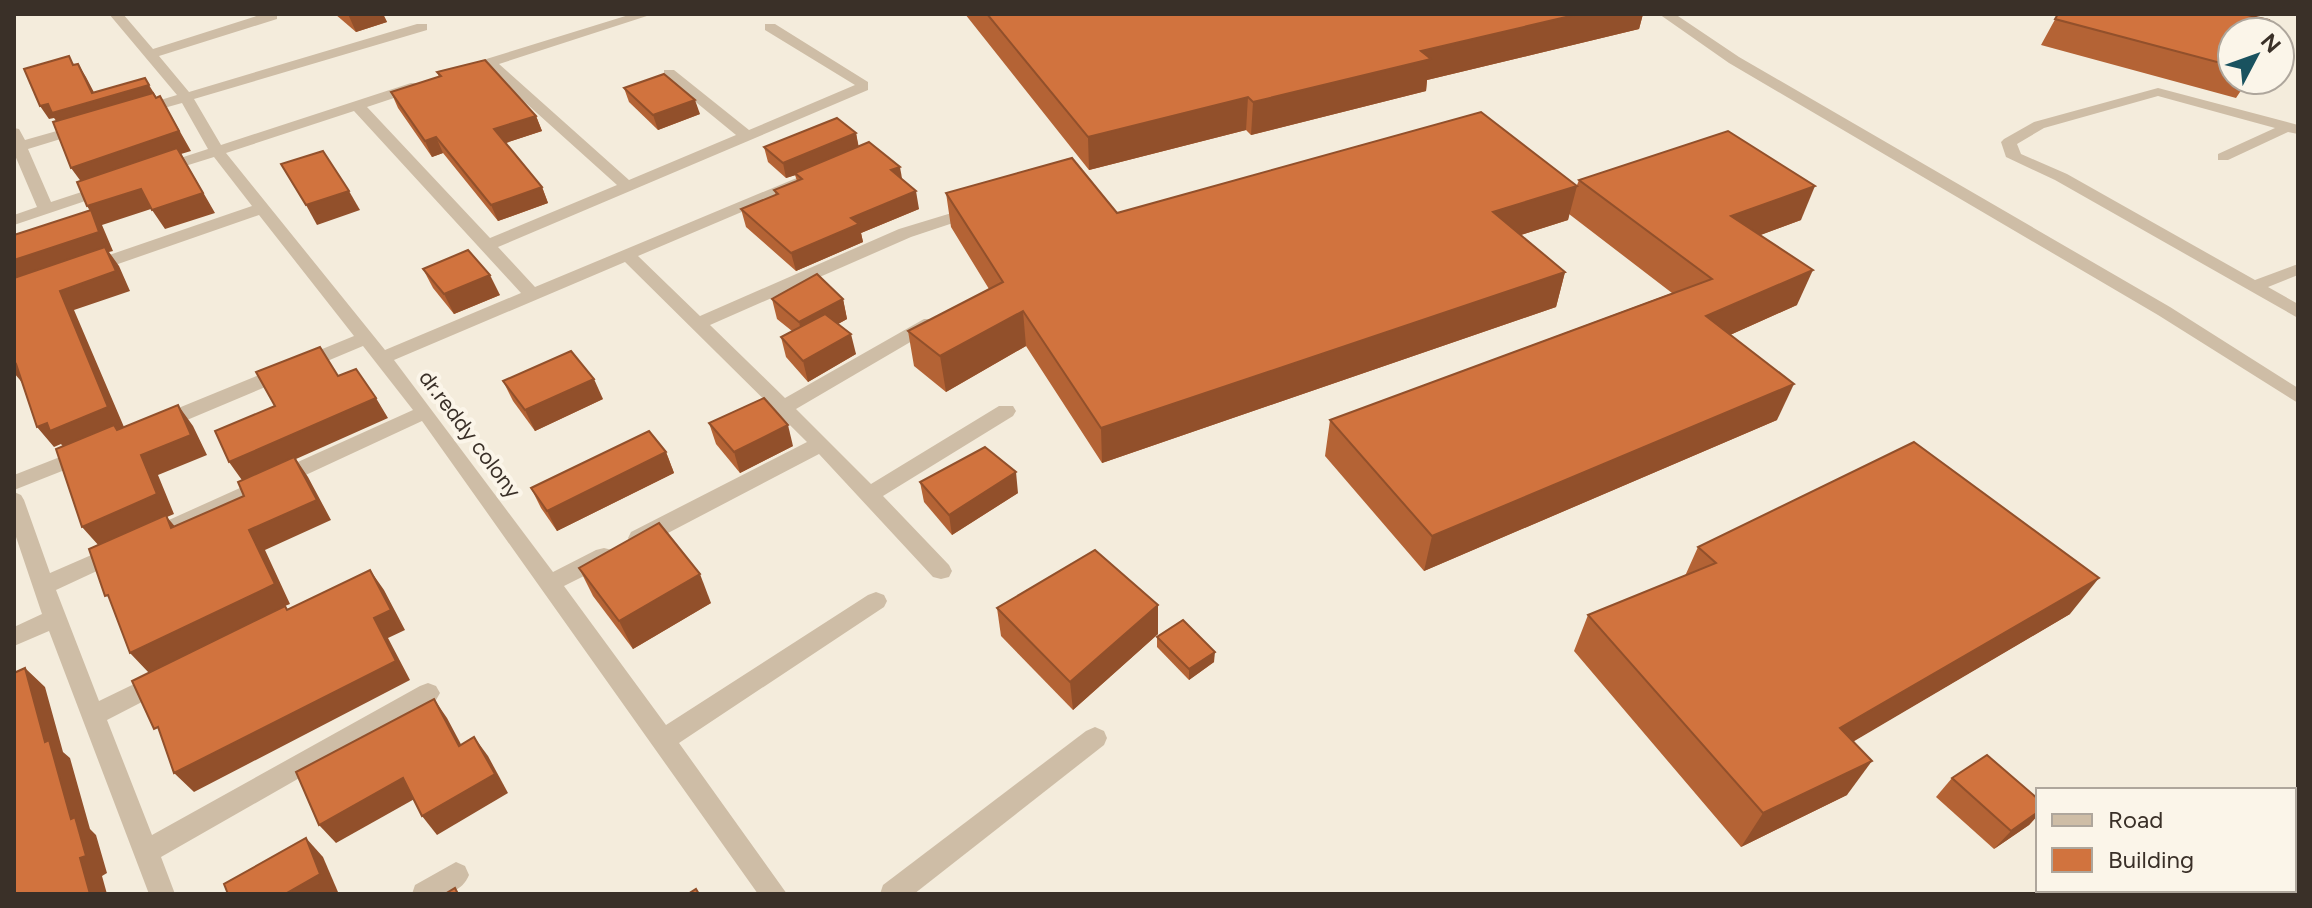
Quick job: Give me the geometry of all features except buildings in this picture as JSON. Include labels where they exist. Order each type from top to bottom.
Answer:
[{"type":"street","name":"dr.reddy colony","points":[[116,14],[186,97],[216,150],[425,412],[774,894]]},
{"type":"street","points":[[14,220],[216,150],[646,14]]},
{"type":"street","points":[[1666,14],[1734,60],[2151,303],[2298,397]]},
{"type":"street","points":[[150,54],[273,15]]},
{"type":"street","points":[[126,114],[422,27]]},
{"type":"street","points":[[488,245],[863,87],[861,82],[770,27]]},
{"type":"street","points":[[489,62],[628,187]]},
{"type":"street","points":[[669,73],[747,136]]},
{"type":"street","points":[[2298,140],[2290,131],[2257,119],[2158,92],[2039,125],[2009,142],[2014,157],[2061,177],[2298,312]]},
{"type":"street","points":[[357,105],[533,295]]},
{"type":"street","points":[[46,210],[16,142],[96,123]]},
{"type":"street","points":[[2223,157],[2290,131]]},
{"type":"street","points":[[383,358],[816,174]]},
{"type":"street","points":[[697,324],[905,233],[989,206]]},
{"type":"street","points":[[73,274],[263,208]]},
{"type":"street","points":[[627,255],[821,444],[941,571]]},
{"type":"street","points":[[2253,287],[2298,269]]},
{"type":"street","points":[[783,408],[944,315]]},
{"type":"street","points":[[147,428],[368,337]]},
{"type":"street","points":[[869,495],[1006,411]]},
{"type":"street","points":[[44,586],[425,412]]},
{"type":"street","points":[[550,583],[821,444]]},
{"type":"street","points":[[14,483],[102,447]]},
{"type":"street","points":[[14,500],[55,618],[162,894]]},
{"type":"street","points":[[663,740],[876,601]]},
{"type":"street","points":[[14,637],[55,618]]},
{"type":"street","points":[[93,715],[176,674]]},
{"type":"street","points":[[146,852],[428,693]]},
{"type":"street","points":[[893,894],[1095,738]]},
{"type":"street","points":[[425,894],[456,875]]}]
